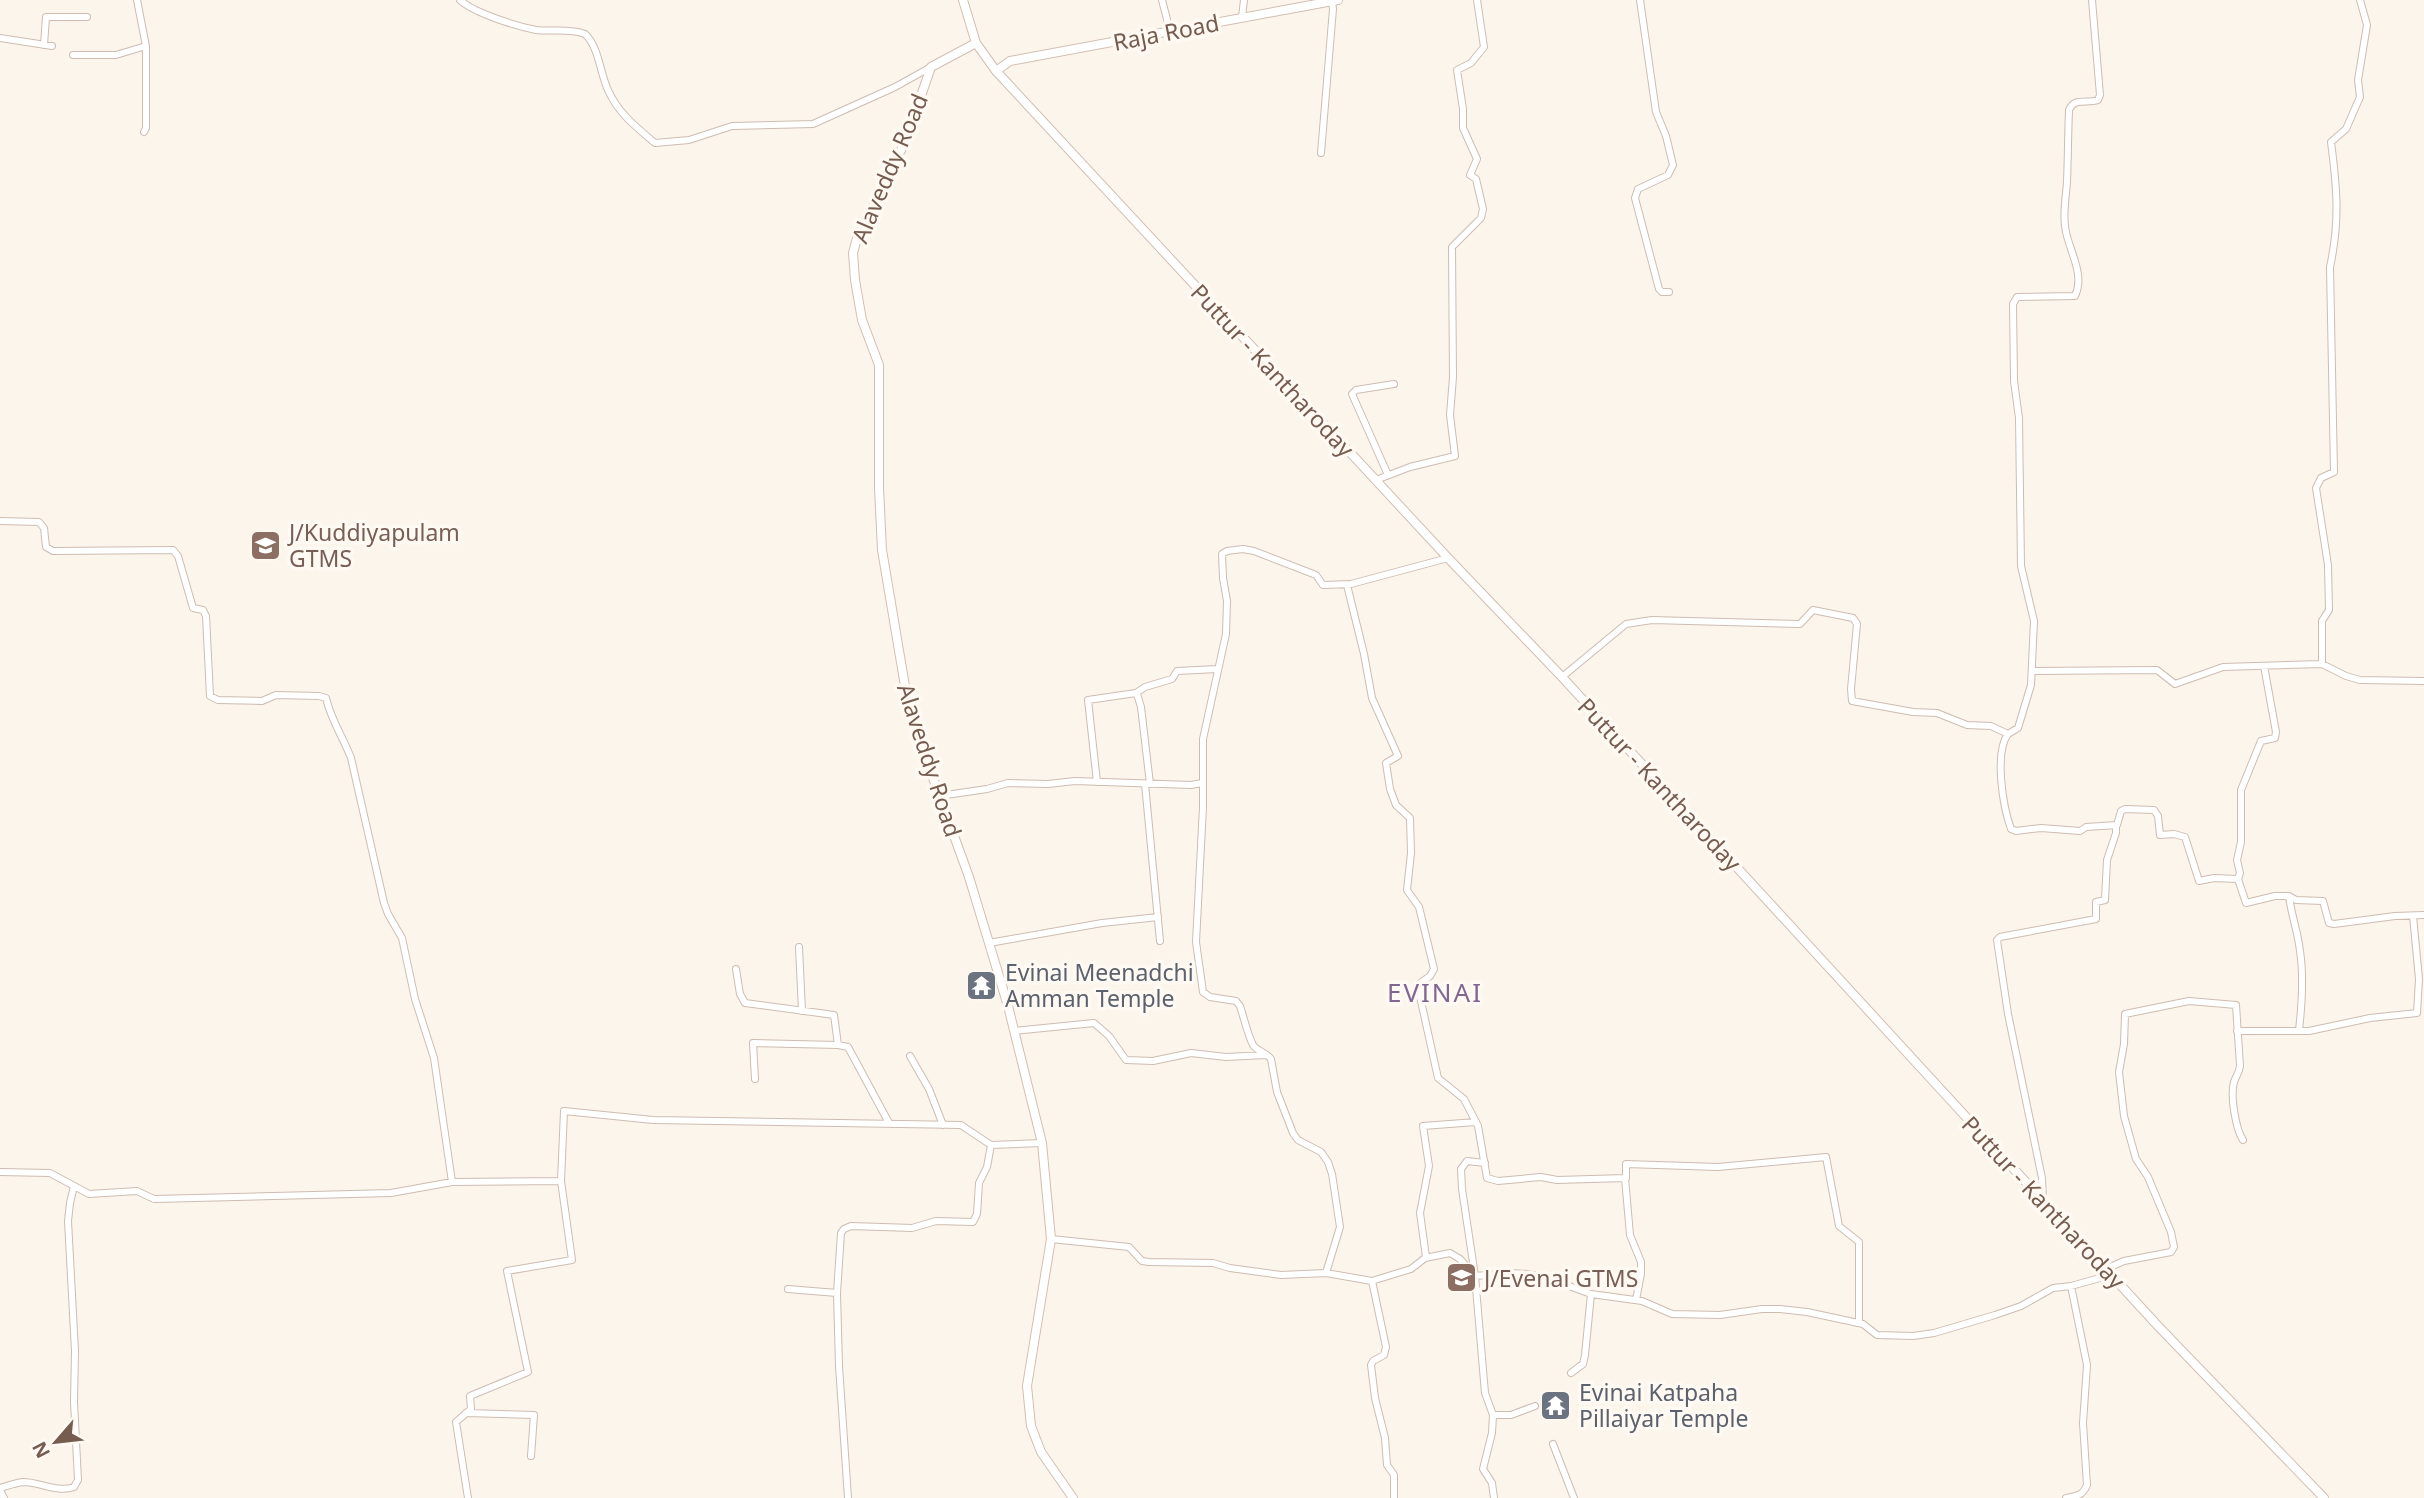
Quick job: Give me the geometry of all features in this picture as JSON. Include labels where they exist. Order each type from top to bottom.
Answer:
[{"type":"main road","name":"Puttur - Kantharoday","points":[[963,0],[976,43],[996,71],[1562,677],[2109,1272],[2324,1498]]},
{"type":"main road","name":"Raja Road","points":[[996,71],[1010,61],[1335,1]]},
{"type":"main road","name":"Alaveddy Road","points":[[976,43],[931,67],[905,142],[857,238],[853,253],[862,320],[879,365],[882,550],[906,692],[921,745],[969,877],[989,943],[1042,1143],[1051,1239],[1027,1385],[1031,1426],[1041,1452],[1073,1498]]},
{"type":"street","points":[[137,0],[146,46],[144,132]]},
{"type":"street","points":[[460,0],[490,17],[536,30],[585,34],[593,45],[608,90],[617,107],[655,143],[689,140],[733,126],[813,124],[931,67]]},
{"type":"street","points":[[1162,0],[1170,31]]},
{"type":"street","points":[[1242,17],[1244,0]]},
{"type":"street","points":[[1376,480],[1410,467],[1455,456],[1450,415],[1452,247],[1481,218],[1483,209],[1476,179],[1470,175],[1477,159],[1463,128],[1457,70],[1471,63],[1484,47],[1477,0]]},
{"type":"street","points":[[1640,0],[1656,112],[1666,136],[1673,165],[1668,175],[1636,191],[1635,198],[1659,289],[1669,292]]},
{"type":"street","points":[[2092,0],[2099,95],[2098,100],[2077,102],[2071,105],[2069,110],[2064,207],[2065,228],[2075,258],[2078,289],[2075,296],[2017,297],[2013,304],[2014,381],[2019,418],[2021,566],[2034,621],[2031,685],[2018,728],[2008,734],[2001,748],[2000,761],[2011,829],[2080,831],[2086,827],[2116,825]]},
{"type":"street","points":[[2322,664],[2322,621],[2329,610],[2328,565],[2316,488],[2321,478],[2334,472],[2330,267],[2337,234],[2337,191],[2331,142],[2346,129],[2360,97],[2358,80],[2367,25],[2360,0]]},
{"type":"street","points":[[1321,153],[1335,1]]},
{"type":"street","points":[[44,45],[47,17],[86,17]]},
{"type":"street","points":[[0,38],[52,46]]},
{"type":"street","points":[[73,55],[116,55],[146,46]]},
{"type":"street","points":[[1388,475],[1352,394],[1356,390],[1394,384]]},
{"type":"street","points":[[0,521],[39,522],[44,528],[46,547],[52,551],[173,550],[178,556],[193,608],[203,610],[206,615],[210,696],[218,700],[262,701],[276,695],[326,698],[331,718],[351,758],[384,903],[402,938],[415,999],[434,1058],[452,1182]]},
{"type":"street","points":[[1326,1273],[1340,1227],[1328,1162],[1321,1152],[1298,1140],[1293,1133],[1277,1092],[1268,1055],[1253,1044],[1240,1006],[1236,1001],[1210,997],[1203,992],[1200,980],[1196,942],[1203,807],[1203,739],[1226,634],[1227,601],[1222,554],[1242,549],[1254,551],[1316,575],[1323,585],[1347,585],[1448,558]]},
{"type":"street","points":[[1347,585],[1364,654],[1371,698],[1398,757],[1386,763],[1390,789],[1396,805],[1410,818],[1407,890],[1419,907],[1434,969],[1430,976],[1419,984],[1419,992],[1438,1078],[1464,1099],[1476,1122],[1487,1178],[1498,1181],[1541,1177],[1558,1180],[1625,1178]]},
{"type":"street","points":[[1562,677],[1626,624],[1652,620],[1698,620],[1800,624],[1813,610],[1853,618],[1857,624],[1850,689],[1852,701],[1937,713],[1967,725],[1991,726],[2008,734]]},
{"type":"street","points":[[2032,671],[2122,668],[2157,670],[2175,684],[2223,667],[2322,664],[2360,680],[2424,681]]},
{"type":"street","points":[[2264,666],[2276,732],[2275,738],[2261,741],[2241,790],[2241,842],[2237,860],[2240,873],[2238,879],[2246,903],[2288,895],[2296,900],[2323,901],[2326,917],[2329,923],[2334,924],[2424,915]]},
{"type":"street","points":[[1097,782],[1088,699],[1136,693],[1145,687],[1172,679],[1177,671],[1218,669]]},
{"type":"street","points":[[1137,694],[1141,708],[1160,941]]},
{"type":"street","points":[[939,796],[1008,783],[1202,783]]},
{"type":"street","points":[[2043,1200],[2042,1178],[2008,1014],[1997,940],[2014,934],[2096,919],[2096,902],[2105,900],[2107,860],[2116,825],[2119,824],[2125,809],[2154,810],[2158,816],[2160,835],[2174,834],[2185,838],[2199,881],[2214,878],[2238,879]]},
{"type":"street","points":[[2288,895],[2300,951],[2302,996],[2299,1030]]},
{"type":"street","points":[[2238,1031],[2309,1031],[2370,1018],[2417,1013],[2419,979],[2413,916]]},
{"type":"street","points":[[989,943],[1102,923],[1158,917]]},
{"type":"street","points":[[799,947],[802,1011]]},
{"type":"street","points":[[736,970],[740,994],[745,1003],[834,1015],[838,1045]]},
{"type":"street","points":[[1475,1276],[1528,1274],[1591,1294],[1650,1303],[1672,1314],[1720,1315],[1780,1309],[1859,1323],[1877,1335],[1913,1336],[1934,1333],[2013,1309],[2053,1288],[2071,1286],[2109,1272],[2124,1261],[2171,1252],[2174,1247],[2171,1233],[2148,1177],[2136,1159],[2124,1116],[2119,1072],[2125,1014],[2189,1001],[2236,1005],[2240,1066],[2239,1076],[2234,1082],[2234,1114],[2243,1140]]},
{"type":"street","points":[[1014,1031],[1094,1023],[1109,1036],[1126,1060],[1153,1061],[1191,1053],[1226,1057],[1268,1055]]},
{"type":"street","points":[[755,1079],[753,1043],[848,1047],[889,1123]]},
{"type":"street","points":[[910,1056],[929,1089],[943,1125]]},
{"type":"street","points":[[468,1498],[456,1422],[471,1409],[470,1396],[528,1372],[507,1271],[572,1260],[561,1181],[564,1111],[653,1120],[961,1125],[992,1145],[1042,1143]]},
{"type":"street","points":[[1426,1257],[1420,1213],[1429,1166],[1423,1126],[1476,1122]]},
{"type":"street","points":[[848,1498],[837,1293],[841,1233],[851,1226],[912,1228],[936,1221],[973,1222],[977,1214],[979,1183],[987,1167],[992,1145]]},
{"type":"street","points":[[1636,1300],[1641,1262],[1630,1235],[1626,1164],[1718,1167],[1826,1157],[1839,1226],[1859,1242],[1859,1323]]},
{"type":"street","points":[[1485,1163],[1467,1161],[1461,1169],[1475,1276],[1485,1393],[1493,1415],[1492,1433],[1483,1469],[1492,1483],[1494,1498]]},
{"type":"street","points":[[0,1172],[50,1173],[89,1194],[137,1191],[154,1199],[391,1193],[452,1182],[561,1181]]},
{"type":"street","points":[[4,1498],[0,1489],[23,1482],[68,1489],[74,1487],[78,1480],[68,1221],[74,1186]]},
{"type":"street","points":[[1051,1239],[1129,1247],[1142,1261],[1149,1262],[1213,1263],[1282,1275],[1326,1273],[1372,1281],[1410,1269],[1426,1257],[1450,1253],[1475,1276]]},
{"type":"street","points":[[1372,1281],[1386,1347],[1384,1355],[1373,1361],[1371,1371],[1385,1437],[1387,1465],[1394,1475],[1394,1498]]},
{"type":"street","points":[[2066,1498],[2080,1496],[2087,1485],[2083,1423],[2087,1365],[2071,1286]]},
{"type":"street","points":[[788,1289],[837,1293]]},
{"type":"street","points":[[1571,1373],[1583,1364],[1586,1355],[1591,1294]]},
{"type":"street","points":[[1493,1415],[1511,1416],[1535,1406]]},
{"type":"street","points":[[466,1413],[534,1415],[531,1456]]},
{"type":"street","points":[[1553,1444],[1574,1498]]},
{"type":"place","name":"J/Kuddiyapulam GTMS","points":[[266,545]]},
{"type":"place","name":"Evinai Meenadchi Amman Temple","points":[[982,985]]},
{"type":"place","name":"J/Evenai GTMS","points":[[1461,1278]]},
{"type":"place","name":"Evinai Katpaha Pillaiyar Temple","points":[[1556,1405]]},
{"type":"district","name":"EVINAI","points":[[1435,992]]}]
